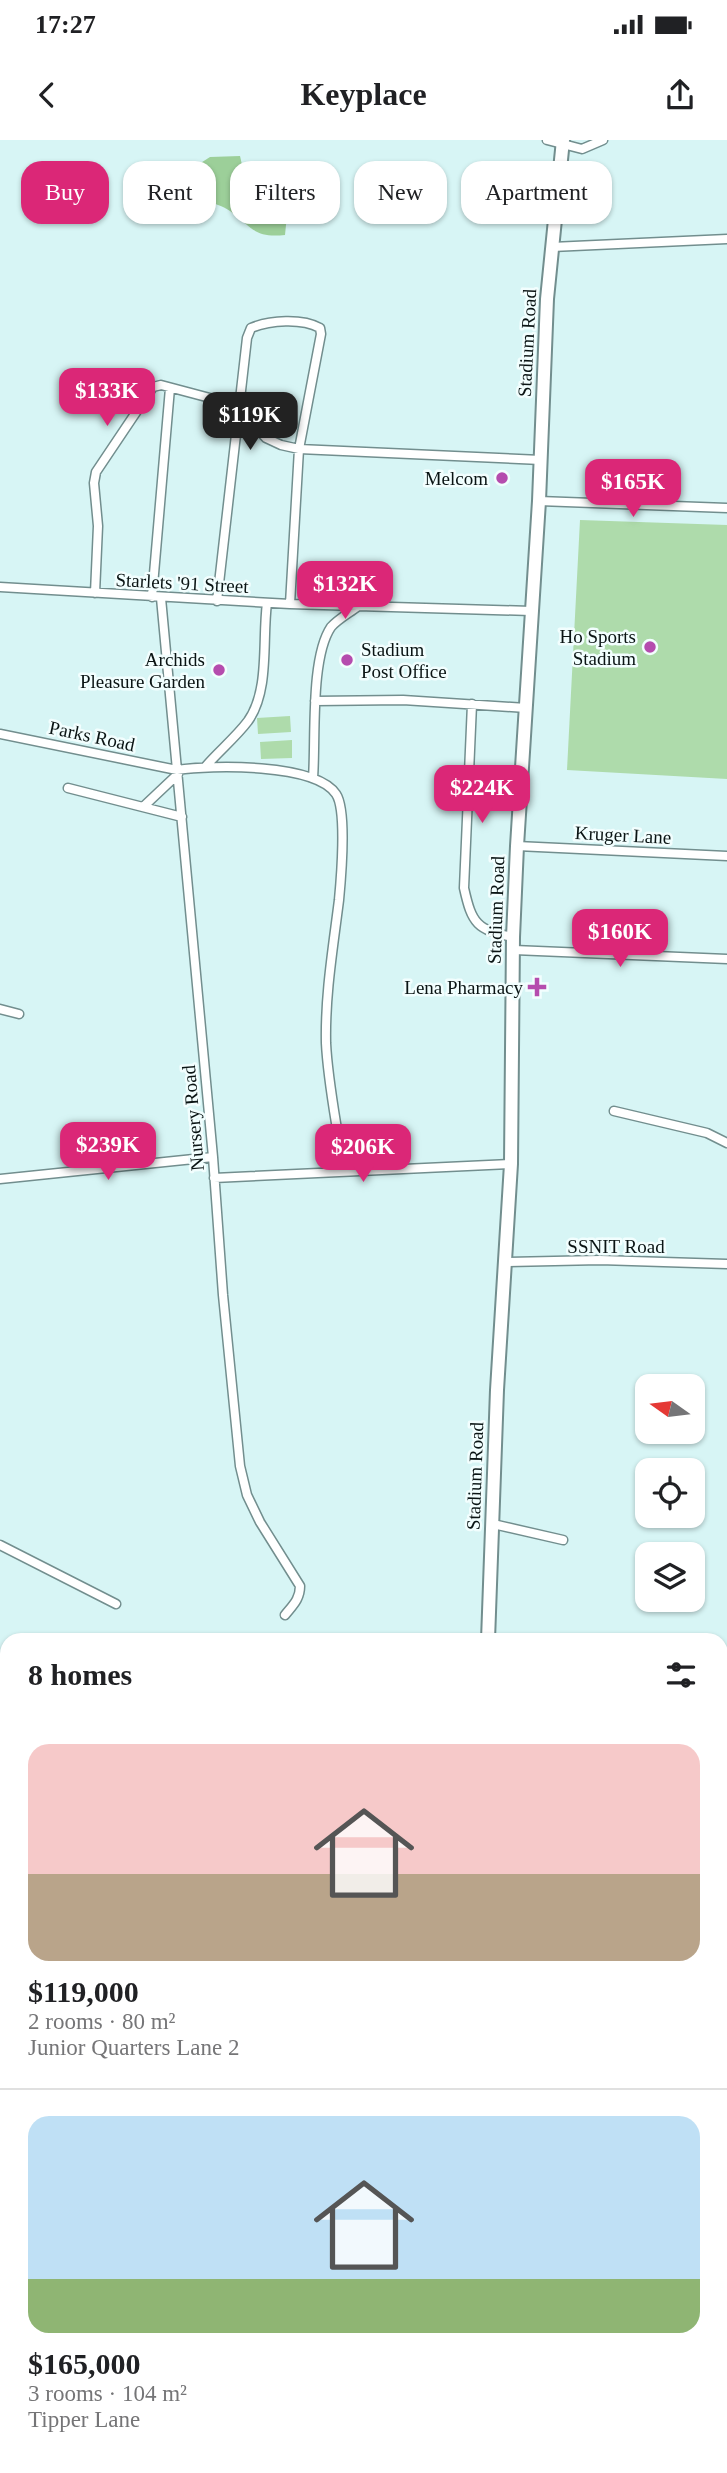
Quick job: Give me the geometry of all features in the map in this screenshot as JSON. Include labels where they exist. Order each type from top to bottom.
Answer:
[{"type":"main road","name":"Stadium Road","points":[[488,1633],[497,1390],[511,1164],[513,944],[517,846],[552,247],[563,142]]},
{"type":"street","points":[[547,140],[582,149],[603,140]]},
{"type":"street","points":[[552,247],[727,239]]},
{"type":"street","points":[[217,601],[245,352],[251,328],[258,325],[299,322],[311,323],[320,328],[321,334],[299,449],[290,604]]},
{"type":"street","points":[[96,593],[96,472],[153,387],[161,385],[225,402],[240,410],[267,438],[299,449],[541,460]]},
{"type":"street","name":"Nursery Road","points":[[170,388],[157,598],[177,772],[240,1466],[247,1495],[260,1522],[300,1586],[297,1601],[285,1615]]},
{"type":"street","points":[[539,502],[727,509]]},
{"type":"street","name":"Starlets '91 Street","points":[[0,587],[217,601],[531,611]]},
{"type":"street","points":[[206,765],[247,722],[256,706],[262,687],[267,603]]},
{"type":"street","points":[[313,778],[315,701],[323,643],[336,622],[358,607]]},
{"type":"street","points":[[315,701],[363,699],[526,708]]},
{"type":"street","points":[[472,704],[464,888],[470,914],[487,932],[513,944],[727,959]]},
{"type":"street","name":"Parks Road","points":[[0,734],[177,772]]},
{"type":"street","points":[[143,807],[177,772],[206,765],[284,771],[313,778],[336,794],[340,806],[343,864],[327,992],[326,1045],[343,1170]]},
{"type":"street","points":[[68,788],[181,817]]},
{"type":"street","name":"Kruger Lane","points":[[517,846],[727,856]]},
{"type":"street","points":[[0,1010],[19,1014]]},
{"type":"street","points":[[614,1111],[707,1133],[727,1143]]},
{"type":"street","points":[[0,1179],[213,1157]]},
{"type":"street","points":[[214,1178],[511,1164]]},
{"type":"street","name":"SSNIT Road","points":[[506,1262],[600,1260],[727,1264]]},
{"type":"street","points":[[493,1524],[563,1540]]},
{"type":"street","points":[[0,1545],[116,1604]]},
{"type":"green space","points":[[240,156],[241,161],[230,161],[230,211],[216,204],[216,161],[204,161],[210,157]]},
{"type":"green space","points":[[245,224],[286,224],[285,235],[275,236]]},
{"type":"green space","name":"Ho Sports Stadium","points":[[580,520],[727,525],[727,779],[567,770]]},
{"type":"green space","points":[[290,716],[291,732],[258,734],[257,718]]},
{"type":"green space","points":[[292,740],[292,758],[261,759],[260,742]]},
{"type":"place","name":"Melcom","points":[[502,478]]},
{"type":"place","name":"Ho Sports Stadium","points":[[650,647]]},
{"type":"place","name":"Stadium Post Office","points":[[347,660]]},
{"type":"place","name":"Archids Pleasure Garden","points":[[219,670]]},
{"type":"place","name":"Lena Pharmacy","points":[[537,987]]}]
